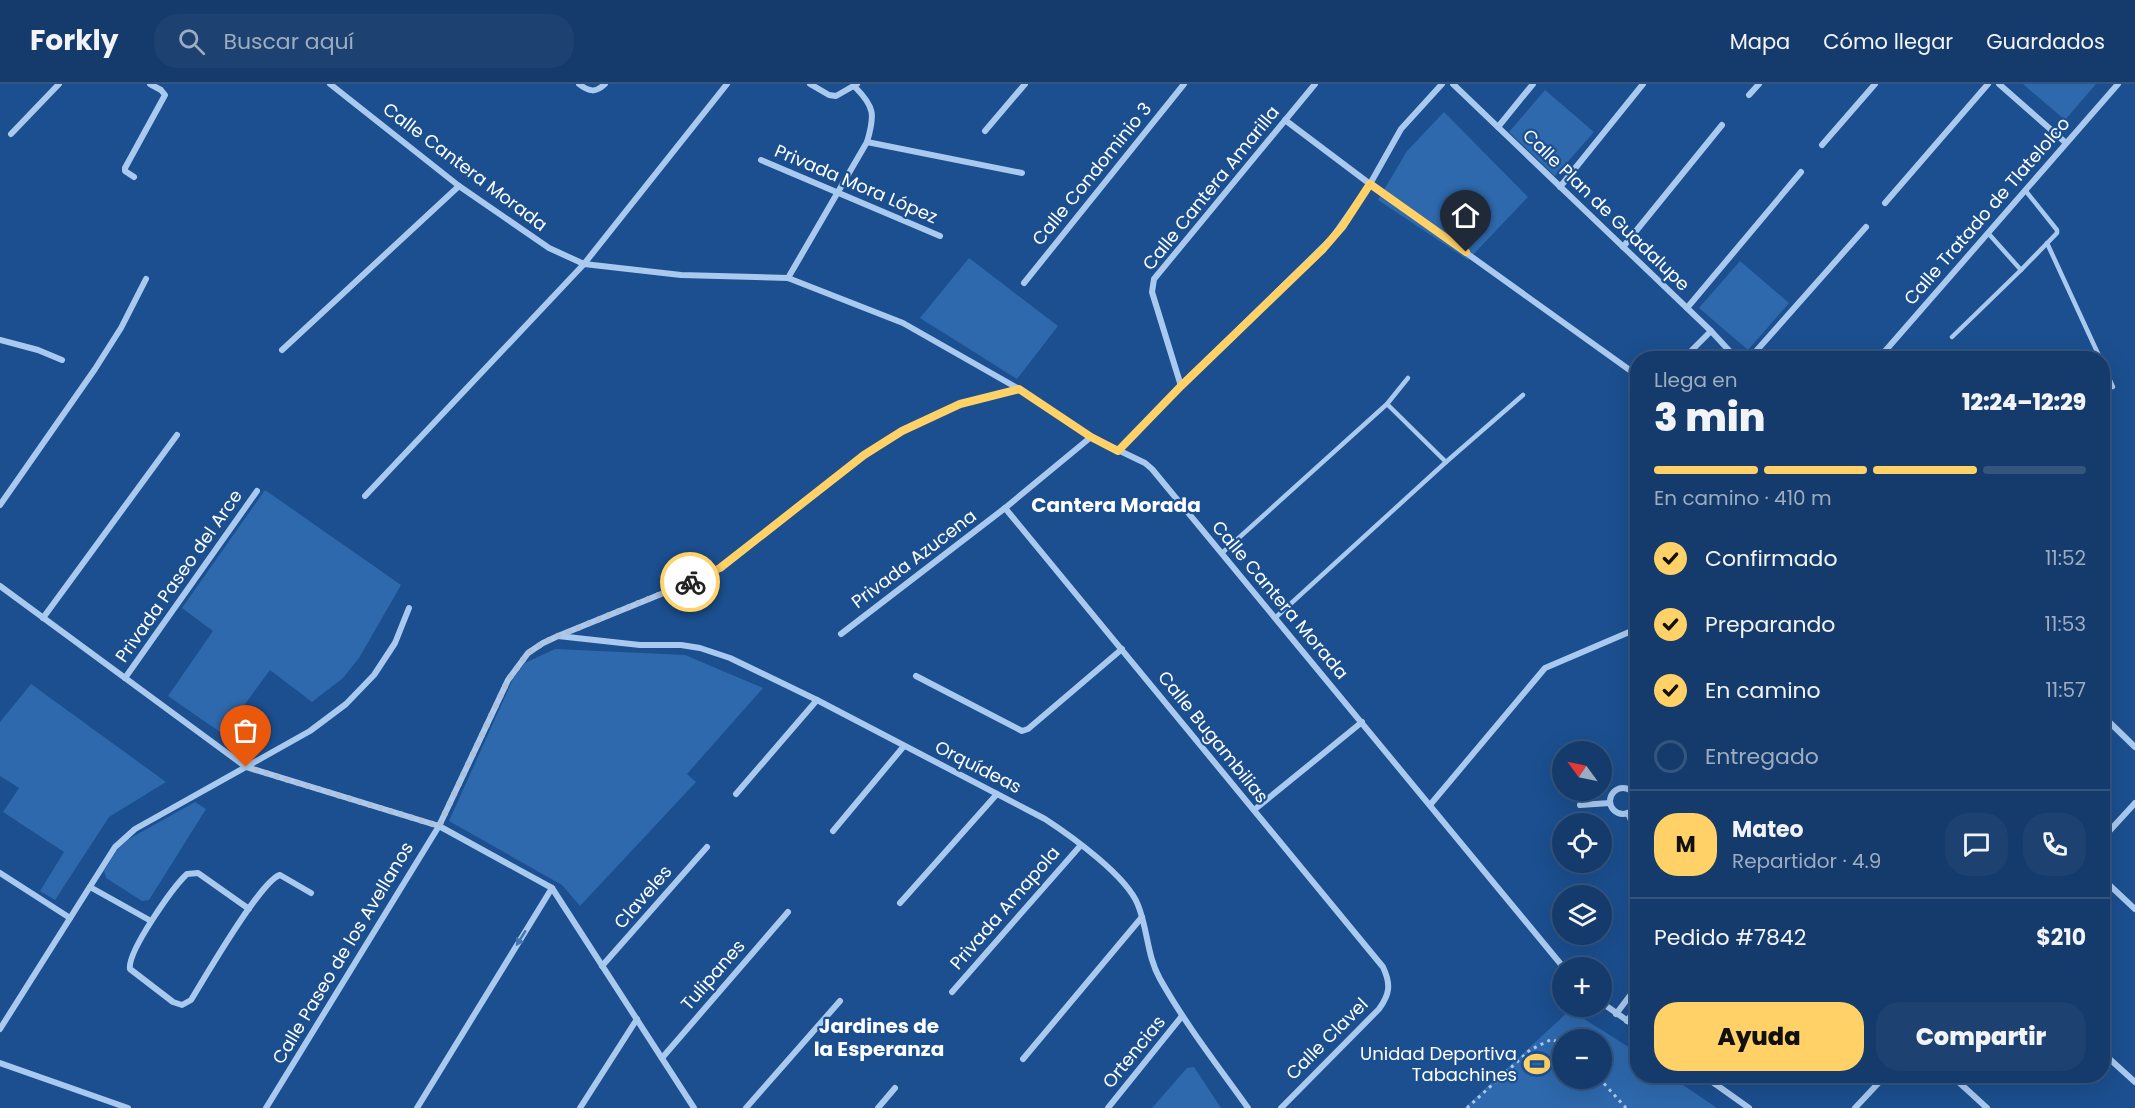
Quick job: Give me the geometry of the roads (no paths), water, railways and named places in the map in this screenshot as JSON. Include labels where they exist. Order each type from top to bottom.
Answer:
[{"type":"street","points":[[11,134],[59,84]]},
{"type":"street","points":[[134,177],[125,171],[125,168],[165,95],[150,84]]},
{"type":"street","name":"Calle Cantera Morada","points":[[330,84],[459,186],[549,248],[584,264],[681,275],[788,278],[903,323],[1019,389],[1091,437],[1145,463],[1555,957]]},
{"type":"street","points":[[579,84],[590,91],[599,89],[605,84]]},
{"type":"street","points":[[365,496],[584,264],[727,84]]},
{"type":"street","points":[[788,278],[867,142],[872,119],[869,102],[856,85],[836,96],[829,95],[810,84]]},
{"type":"street","points":[[986,131],[1025,84]]},
{"type":"street","name":"Calle Condominio 3","points":[[1024,283],[1184,84]]},
{"type":"street","name":"Calle Cantera Amarilla","points":[[1181,386],[1152,292],[1154,279],[1315,84]]},
{"type":"street","points":[[1118,451],[1181,386],[1323,249],[1342,227],[1370,184],[1401,129],[1442,84]]},
{"type":"street","name":"Calle Plan de Guadalupe","points":[[1453,84],[1730,351]]},
{"type":"street","points":[[1498,127],[1533,84]]},
{"type":"street","points":[[1560,187],[1643,84]]},
{"type":"street","points":[[1749,95],[1759,84]]},
{"type":"street","points":[[1822,145],[1875,84]]},
{"type":"street","points":[[1885,203],[1988,84]]},
{"type":"street","points":[[1999,84],[2066,143]]},
{"type":"street","name":"Calle Tratado de Tlatelolco","points":[[1885,351],[2118,84]]},
{"type":"street","points":[[1285,120],[1370,184],[1630,370]]},
{"type":"street","points":[[1623,247],[1722,125]]},
{"type":"street","points":[[867,142],[1022,173]]},
{"type":"street","name":"Privada Mora López","points":[[761,160],[940,236]]},
{"type":"street","points":[[1687,308],[1801,172]]},
{"type":"street","points":[[282,350],[459,186]]},
{"type":"street","points":[[1756,351],[1866,227]]},
{"type":"street","points":[[0,505],[95,369],[121,328],[146,279]]},
{"type":"street","points":[[1691,351],[1711,331]]},
{"type":"street","points":[[0,340],[38,350],[62,360]]},
{"type":"street","name":"Calle Paseo de los Avellanos","points":[[266,1108],[439,826],[508,680],[528,653],[558,636],[704,577],[720,568],[864,455],[902,431],[960,404],[1019,389]]},
{"type":"street","points":[[43,618],[177,435]]},
{"type":"street","name":"Privada Azucena","points":[[841,634],[1005,508],[1091,437]]},
{"type":"street","name":"Privada Paseo del Arce","points":[[125,678],[257,491]]},
{"type":"street","name":"Calle Bugambilias","points":[[1005,508],[1383,967],[1390,988]]},
{"type":"street","points":[[0,586],[246,767],[439,826],[552,888],[694,1108]]},
{"type":"street","points":[[0,1029],[115,847],[124,837],[310,730],[346,704],[374,675],[395,643],[409,608]]},
{"type":"street","points":[[1430,805],[1545,668],[1630,632]]},
{"type":"street","name":"Orquídeas","points":[[558,636],[640,645],[681,645],[700,648],[730,658],[817,700],[1045,819],[1081,845],[1121,880],[1134,897],[1142,917],[1151,958],[1161,980],[1182,1016],[1248,1108]]},
{"type":"street","points":[[916,676],[1022,731],[1028,729],[1122,649]]},
{"type":"street","points":[[736,794],[817,700]]},
{"type":"street","points":[[1254,810],[1362,722]]},
{"type":"street","points":[[2110,723],[2135,747]]},
{"type":"street","points":[[833,831],[904,746]]},
{"type":"street","points":[[1630,789],[1620,787],[1612,793],[1610,803],[1615,812],[1628,813],[1630,818]]},
{"type":"street","points":[[900,903],[997,794]]},
{"type":"street","points":[[1580,805],[1610,803]]},
{"type":"street","points":[[2110,830],[2135,803]]},
{"type":"street","name":"Privada Amapola","points":[[952,992],[1081,845]]},
{"type":"street","name":"Claveles","points":[[602,966],[707,847]]},
{"type":"street","points":[[0,873],[70,918]]},
{"type":"street","points":[[249,909],[198,873],[192,873],[182,879],[151,921],[131,958],[130,969],[173,1002],[182,1005],[191,1000],[249,909],[277,876],[280,875],[311,894]]},
{"type":"street","points":[[2110,886],[2135,909]]},
{"type":"street","points":[[90,887],[151,921]]},
{"type":"street","points":[[417,1108],[552,888]]},
{"type":"street","name":"Tulipanes","points":[[662,1058],[788,912]]},
{"type":"street","points":[[1023,1059],[1142,917]]},
{"type":"street","name":"Calle Clavel","points":[[1281,1108],[1379,1009],[1386,1000],[1390,988]]},
{"type":"street","points":[[1616,1014],[1630,996]]},
{"type":"street","points":[[746,1108],[840,1001]]},
{"type":"street","points":[[1612,1011],[1630,1023]]},
{"type":"street","name":"Ortencias","points":[[1108,1108],[1182,1016]]},
{"type":"street","points":[[1627,1021],[1630,1017]]},
{"type":"street","points":[[580,1108],[637,1019]]},
{"type":"street","points":[[2110,1060],[2135,1083]]},
{"type":"street","points":[[0,1063],[112,1106],[128,1108]]},
{"type":"street","points":[[1714,1083],[1749,1108]]},
{"type":"street","points":[[1855,1108],[1878,1083]]},
{"type":"street","points":[[1960,1083],[1987,1108]]},
{"type":"street","points":[[878,1108],[895,1088]]},
{"type":"lane","points":[[1952,337],[2057,233],[2025,190]]},
{"type":"lane","points":[[1988,232],[2021,270]]},
{"type":"lane","points":[[2047,243],[2097,351]]},
{"type":"lane","points":[[1222,553],[1387,404],[1408,378]]},
{"type":"lane","points":[[2110,381],[2113,387]]},
{"type":"lane","points":[[1275,618],[1522,395]]},
{"type":"lane","points":[[1387,404],[1446,462]]},
{"type":"place","name":"Unidad Deportiva Tabachines","points":[[1537,1064]]},
{"type":"district","name":"Cantera Morada","points":[[1116,505]]},
{"type":"district","name":"Jardines de la Esperanza","points":[[879,1038]]}]
